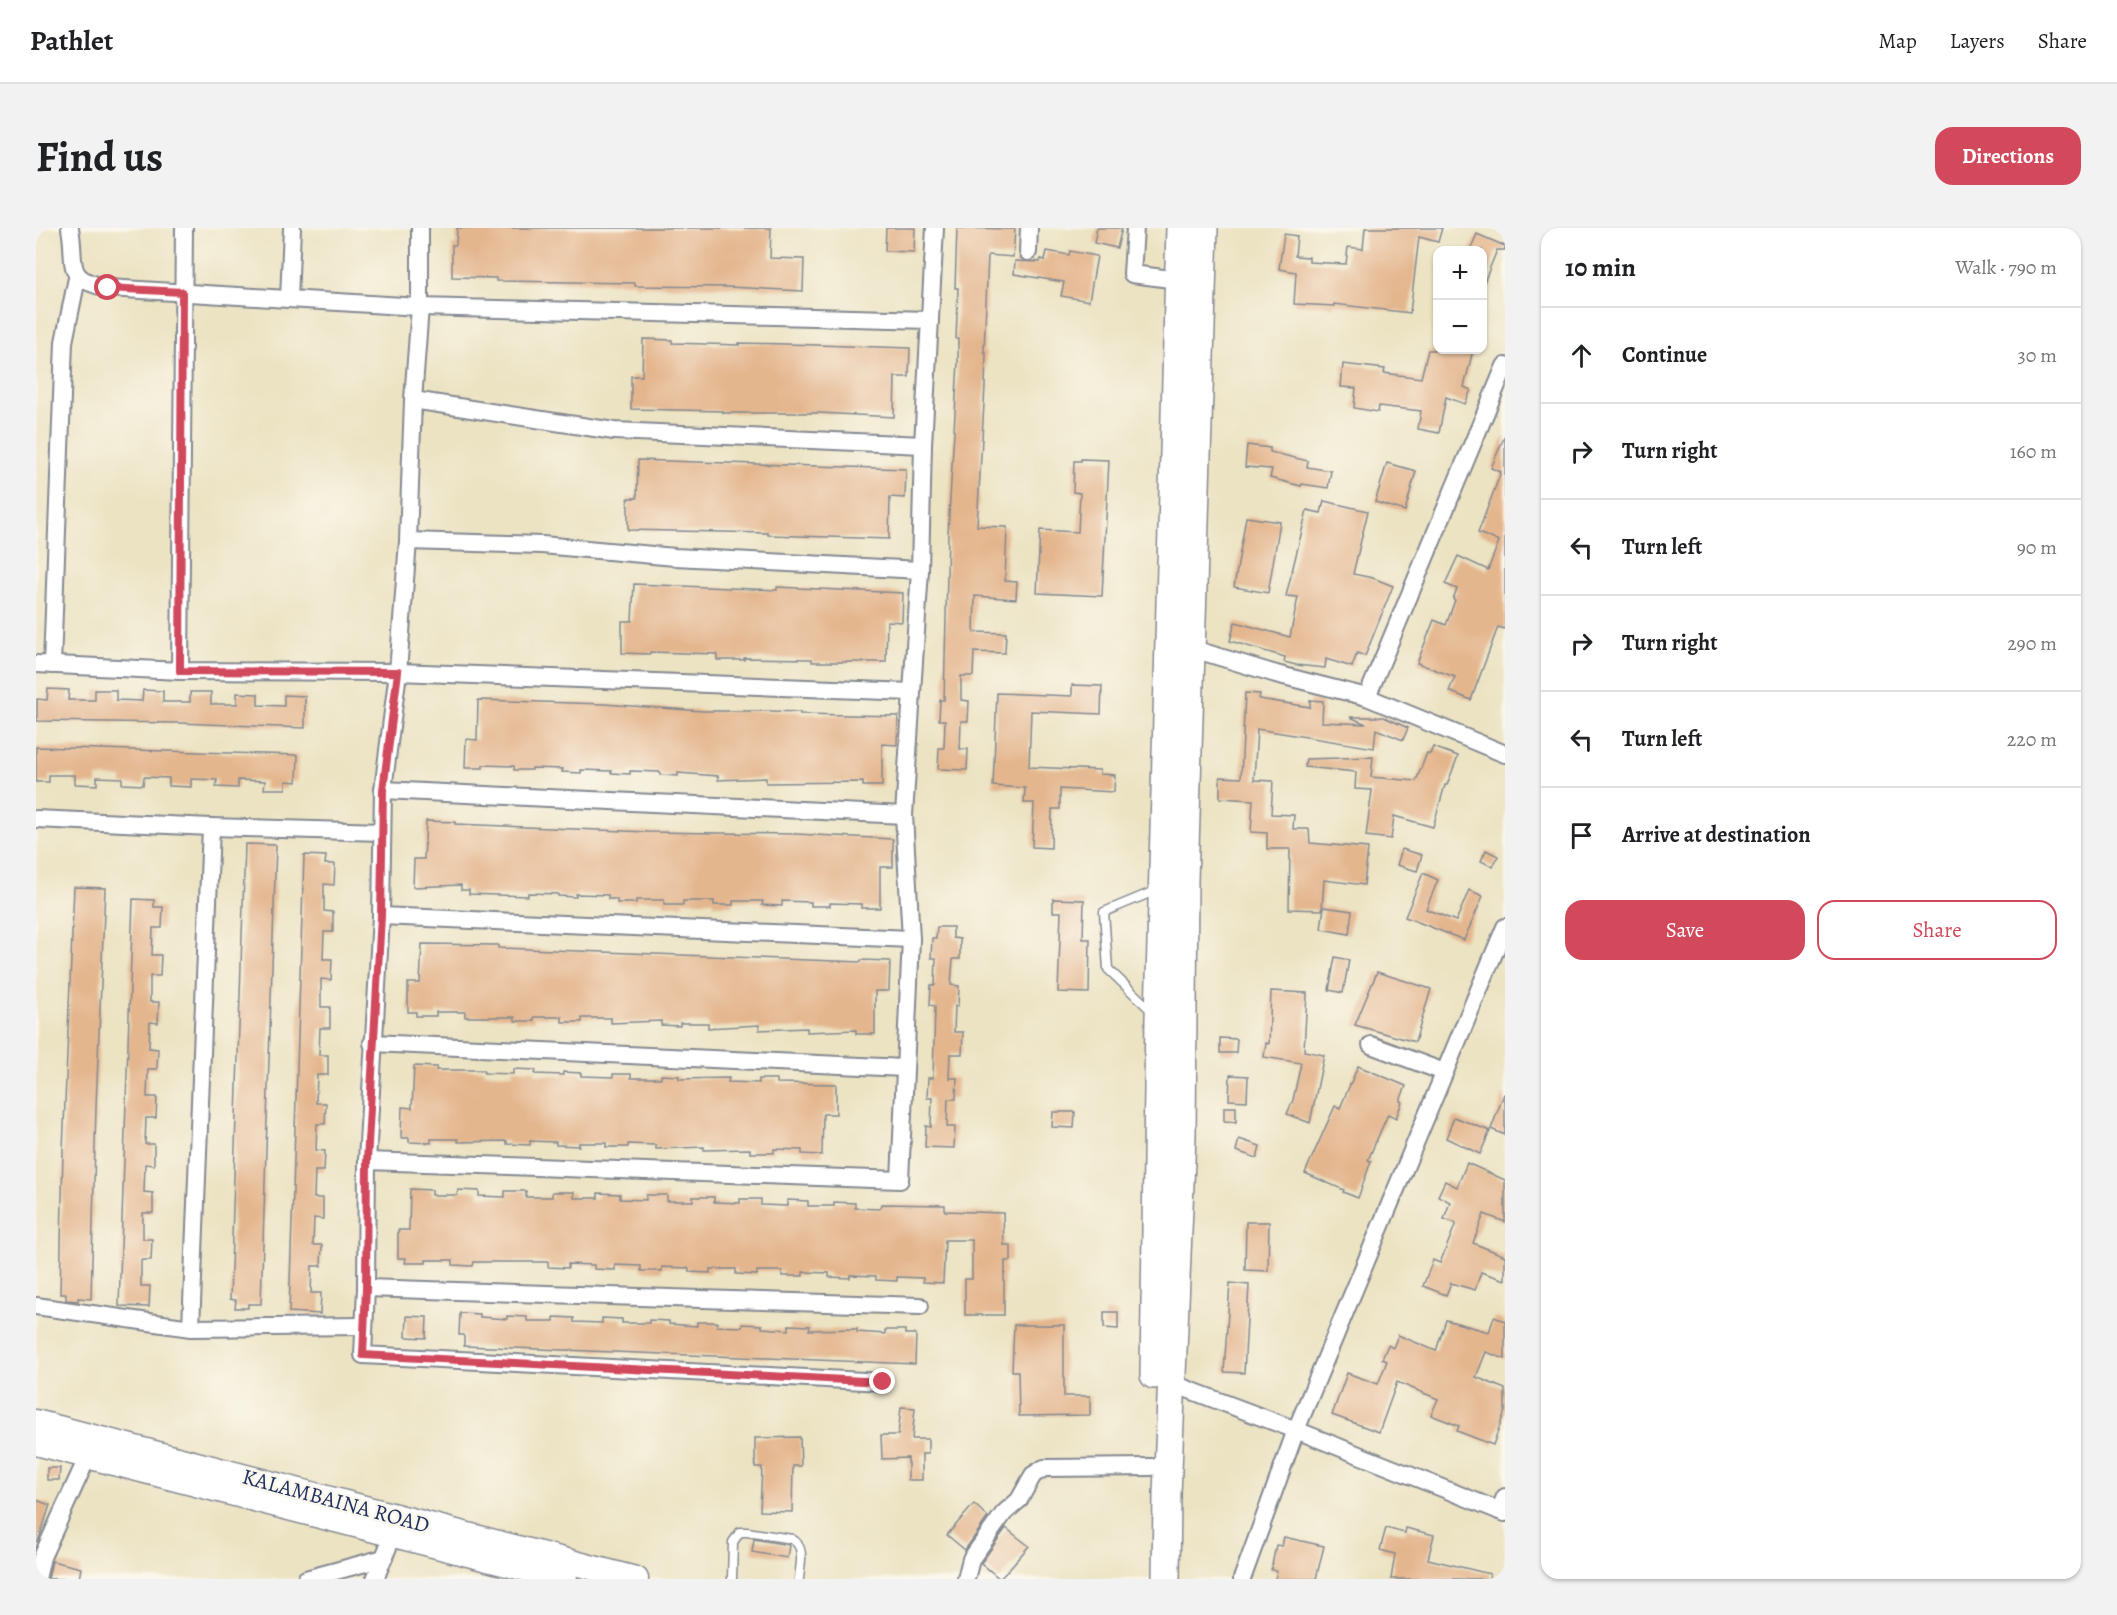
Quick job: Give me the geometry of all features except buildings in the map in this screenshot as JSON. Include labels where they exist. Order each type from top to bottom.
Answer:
[{"type":"main road","points":[[1149,1579],[1159,1017],[1180,228]]},
{"type":"main road","points":[[1166,1579],[1167,1494],[1182,1136],[1184,880],[1204,228]]},
{"type":"main road","name":"KALAMBAINA ROAD","points":[[36,1422],[636,1579]]},
{"type":"main road","name":"KALAMBAINA ROAD","points":[[36,1443],[393,1535],[504,1572],[566,1579]]},
{"type":"street","points":[[70,228],[73,248],[72,266],[77,278],[64,342],[44,664],[180,671],[398,672],[912,692]]},
{"type":"street","points":[[180,671],[184,228]]},
{"type":"street","points":[[289,299],[292,228]]},
{"type":"street","points":[[420,228],[420,307],[413,400],[408,541],[398,672],[383,790],[381,916],[367,1161],[363,1355],[883,1382]]},
{"type":"street","points":[[367,1161],[900,1180],[911,939],[904,815],[920,570],[923,445],[935,228]]},
{"type":"street","points":[[1028,252],[1029,228]]},
{"type":"street","points":[[1135,228],[1132,274],[1178,280]]},
{"type":"street","points":[[77,278],[87,284],[108,288],[420,307],[930,320]]},
{"type":"street","points":[[1367,697],[1505,366]]},
{"type":"street","points":[[413,400],[614,431],[923,445]]},
{"type":"street","points":[[408,541],[542,545],[675,557],[920,570]]},
{"type":"street","points":[[1190,648],[1276,674],[1367,697],[1505,754]]},
{"type":"street","points":[[383,790],[904,815]]},
{"type":"street","points":[[36,819],[382,832]]},
{"type":"street","points":[[191,1328],[211,827]]},
{"type":"street","points":[[381,916],[911,939]]},
{"type":"street","points":[[1242,1579],[1296,1430],[1505,927]]},
{"type":"street","points":[[372,1043],[904,1068]]},
{"type":"street","points":[[1371,1045],[1444,1072]]},
{"type":"street","points":[[366,1288],[920,1306]]},
{"type":"street","points":[[36,1306],[191,1328],[363,1326]]},
{"type":"street","points":[[1172,1383],[1503,1507]]},
{"type":"street","points":[[37,1579],[42,1557],[88,1456]]},
{"type":"street","points":[[966,1579],[971,1559],[1004,1513],[1019,1500],[1033,1475],[1044,1468],[1152,1467]]},
{"type":"street","points":[[375,1579],[393,1535]]},
{"type":"street","points":[[306,1579],[384,1558]]},
{"type":"lane","points":[[1159,1017],[1108,969],[1104,912],[1163,888]]},
{"type":"lane","points":[[732,1579],[733,1542],[740,1533],[747,1532],[796,1541],[801,1551],[799,1579]]},
{"type":"route","points":[[108,288],[182,292],[180,671],[398,672],[383,790],[381,916],[367,1161],[363,1355],[883,1382]]}]
